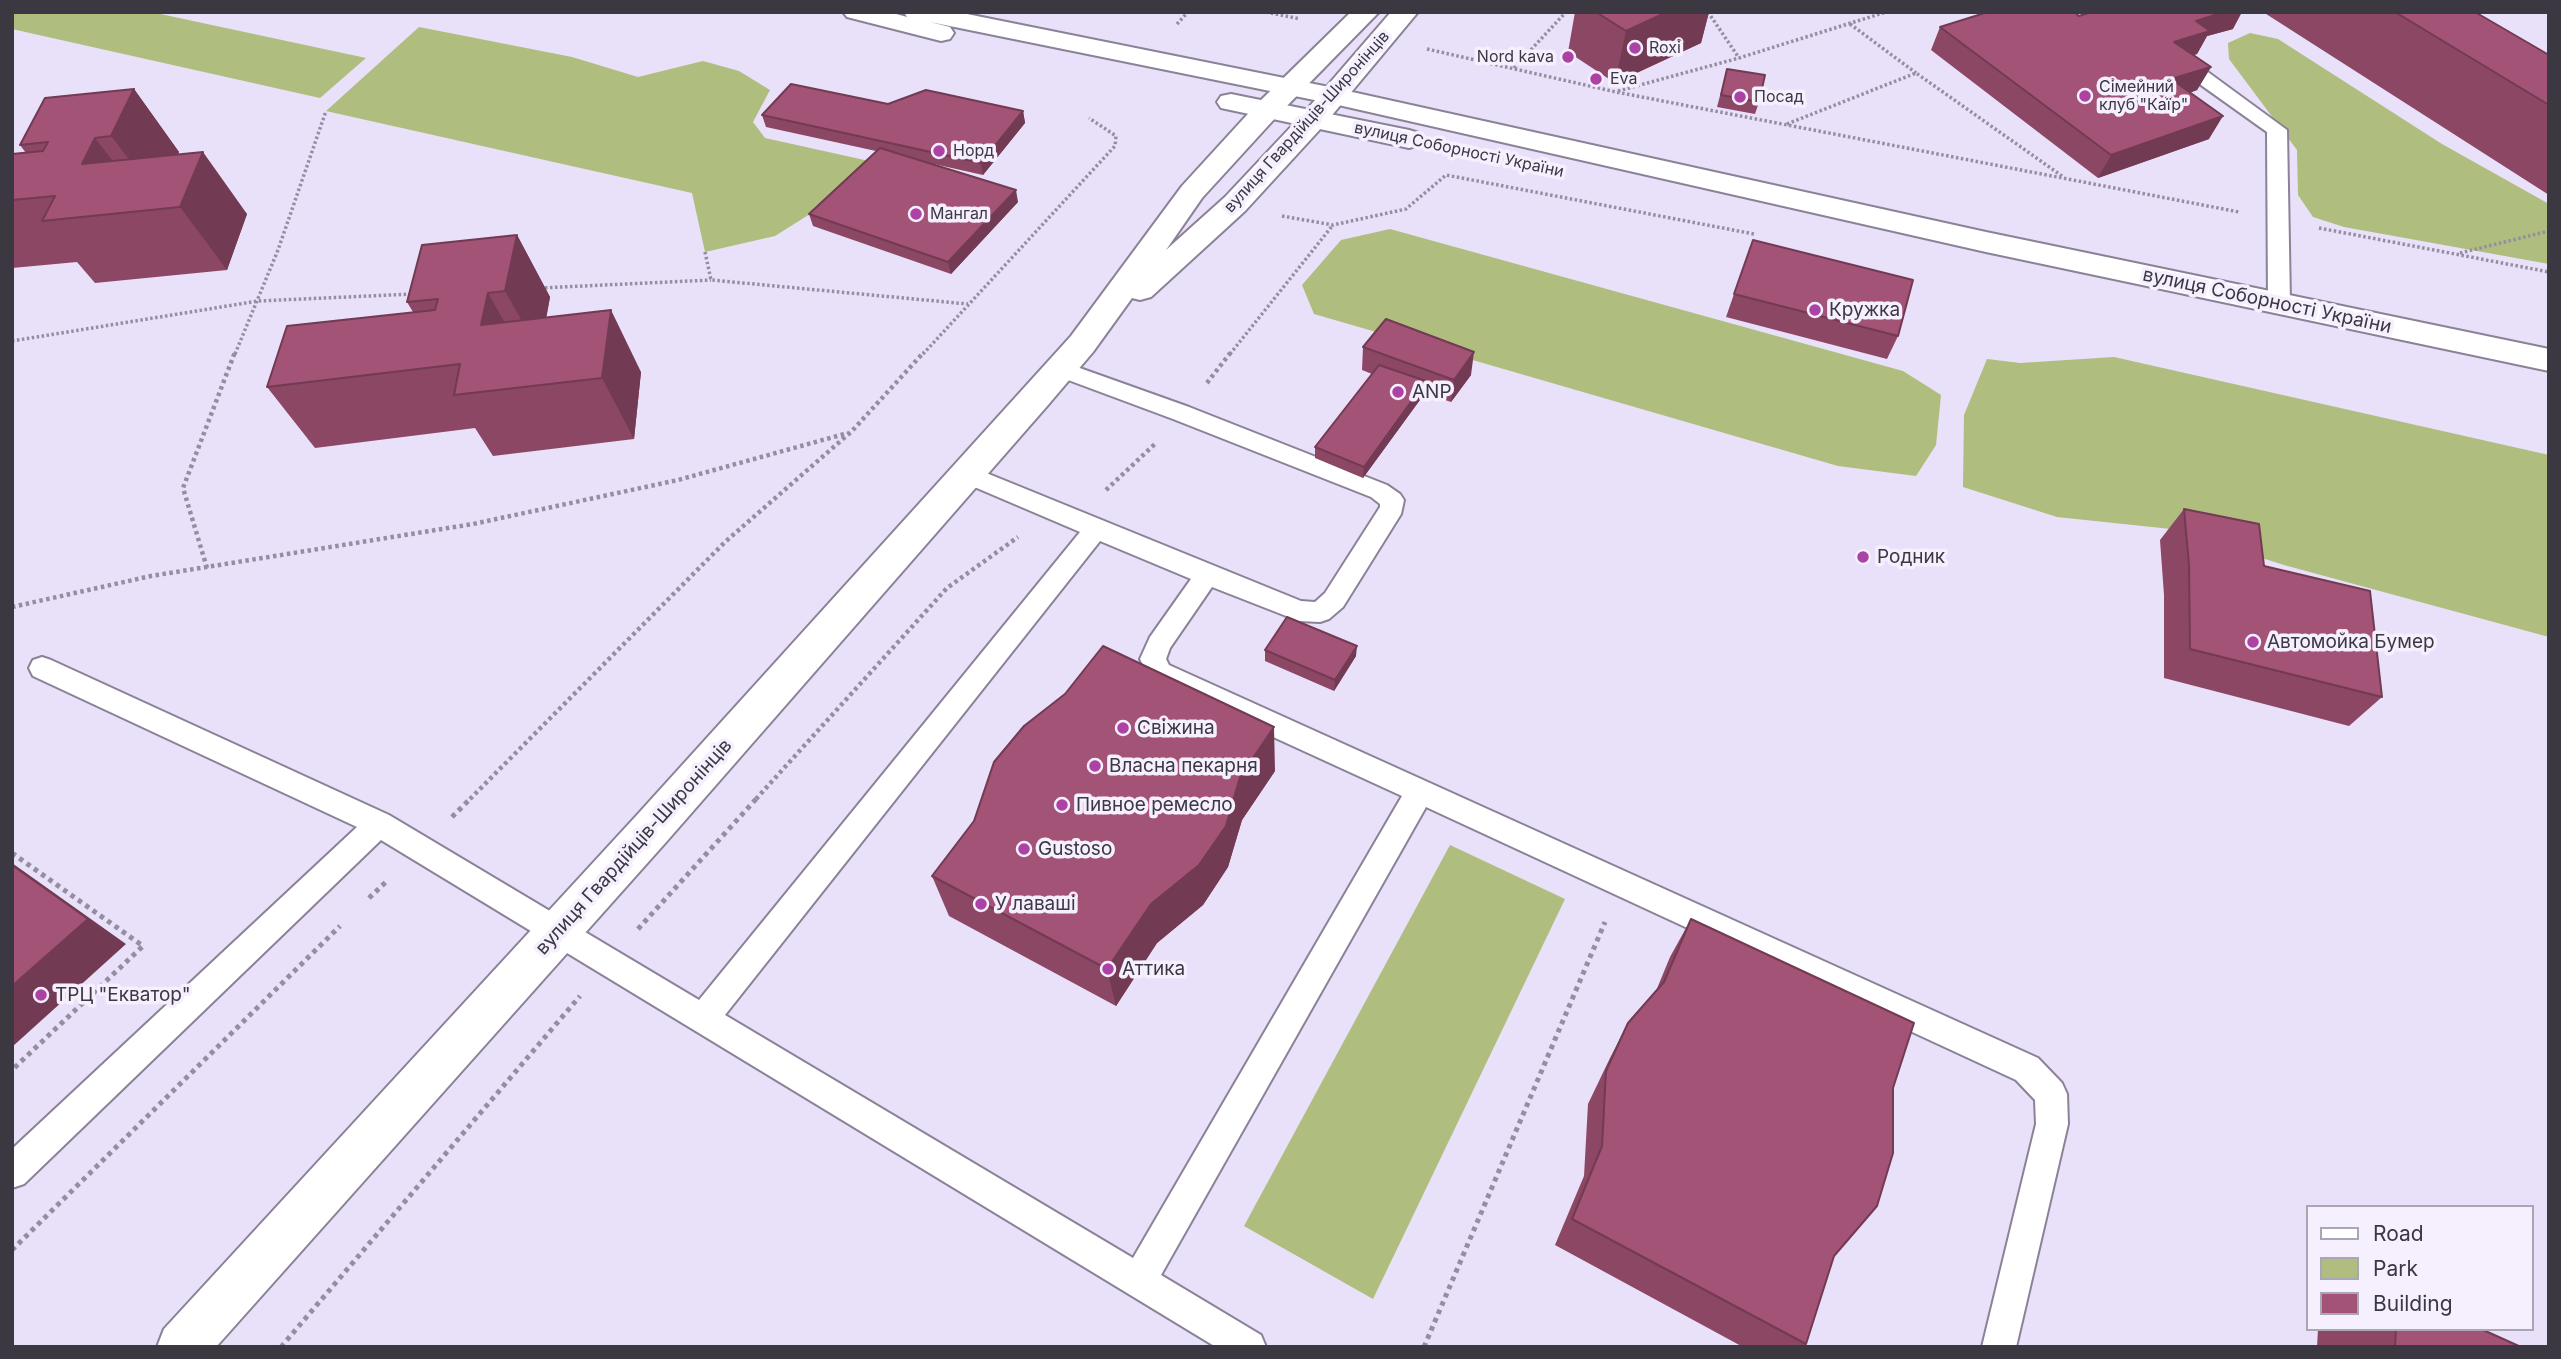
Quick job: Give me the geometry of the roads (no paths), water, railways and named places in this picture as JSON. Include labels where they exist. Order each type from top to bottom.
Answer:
[{"type":"street","name":"вулиця Соборності України","points":[[856,12],[1126,79],[1462,149],[1655,193],[1986,242]]},
{"type":"street","name":"вулиця Соборності України","points":[[917,12],[1334,96],[1986,242],[2549,360]]},
{"type":"street","name":"вулиця Гвардійців-Широнінців","points":[[182,1347],[1082,344],[1192,192],[1267,110],[1366,12]]},
{"type":"street","name":"вулиця Гвардійців-Широнінців","points":[[1082,344],[1235,204],[1313,120],[1405,12]]},
{"type":"lane","points":[[2194,71],[2277,130],[2279,303]]},
{"type":"lane","points":[[966,474],[1299,611],[1320,612],[1334,600],[1392,509],[1392,500],[1379,491],[1181,413],[1060,369]]},
{"type":"lane","points":[[704,1018],[1096,529]]},
{"type":"lane","points":[[1207,575],[1159,644],[1153,659],[1160,673],[2026,1069],[2051,1094],[2052,1124],[2000,1347]]},
{"type":"lane","points":[[42,668],[379,824],[1249,1347]]},
{"type":"lane","points":[[1139,1280],[1420,791]]},
{"type":"lane","points":[[12,1172],[379,824]]},
{"type":"place","name":"Roxi","points":[[1635,48]]},
{"type":"place","name":"Nord kava","points":[[1568,57]]},
{"type":"place","name":"Eva","points":[[1596,79]]},
{"type":"place","name":"Сімейний клуб \"Каїр\"","points":[[2085,96]]},
{"type":"place","name":"Посад","points":[[1740,97]]},
{"type":"place","name":"Норд","points":[[939,151]]},
{"type":"place","name":"Мангал","points":[[916,214]]},
{"type":"place","name":"Кружка","points":[[1815,310]]},
{"type":"place","name":"ANP","points":[[1398,392]]},
{"type":"place","name":"Родник","points":[[1863,557]]},
{"type":"place","name":"Автомойка Бумер","points":[[2253,642]]},
{"type":"place","name":"Свіжина","points":[[1123,728]]},
{"type":"place","name":"Власна пекарня","points":[[1095,766]]},
{"type":"place","name":"Пивное ремесло","points":[[1062,805]]},
{"type":"place","name":"Gustoso","points":[[1024,849]]},
{"type":"place","name":"У лаваші","points":[[981,904]]},
{"type":"place","name":"Аттика","points":[[1108,969]]},
{"type":"place","name":"ТРЦ \"Екватор\"","points":[[41,995]]}]
